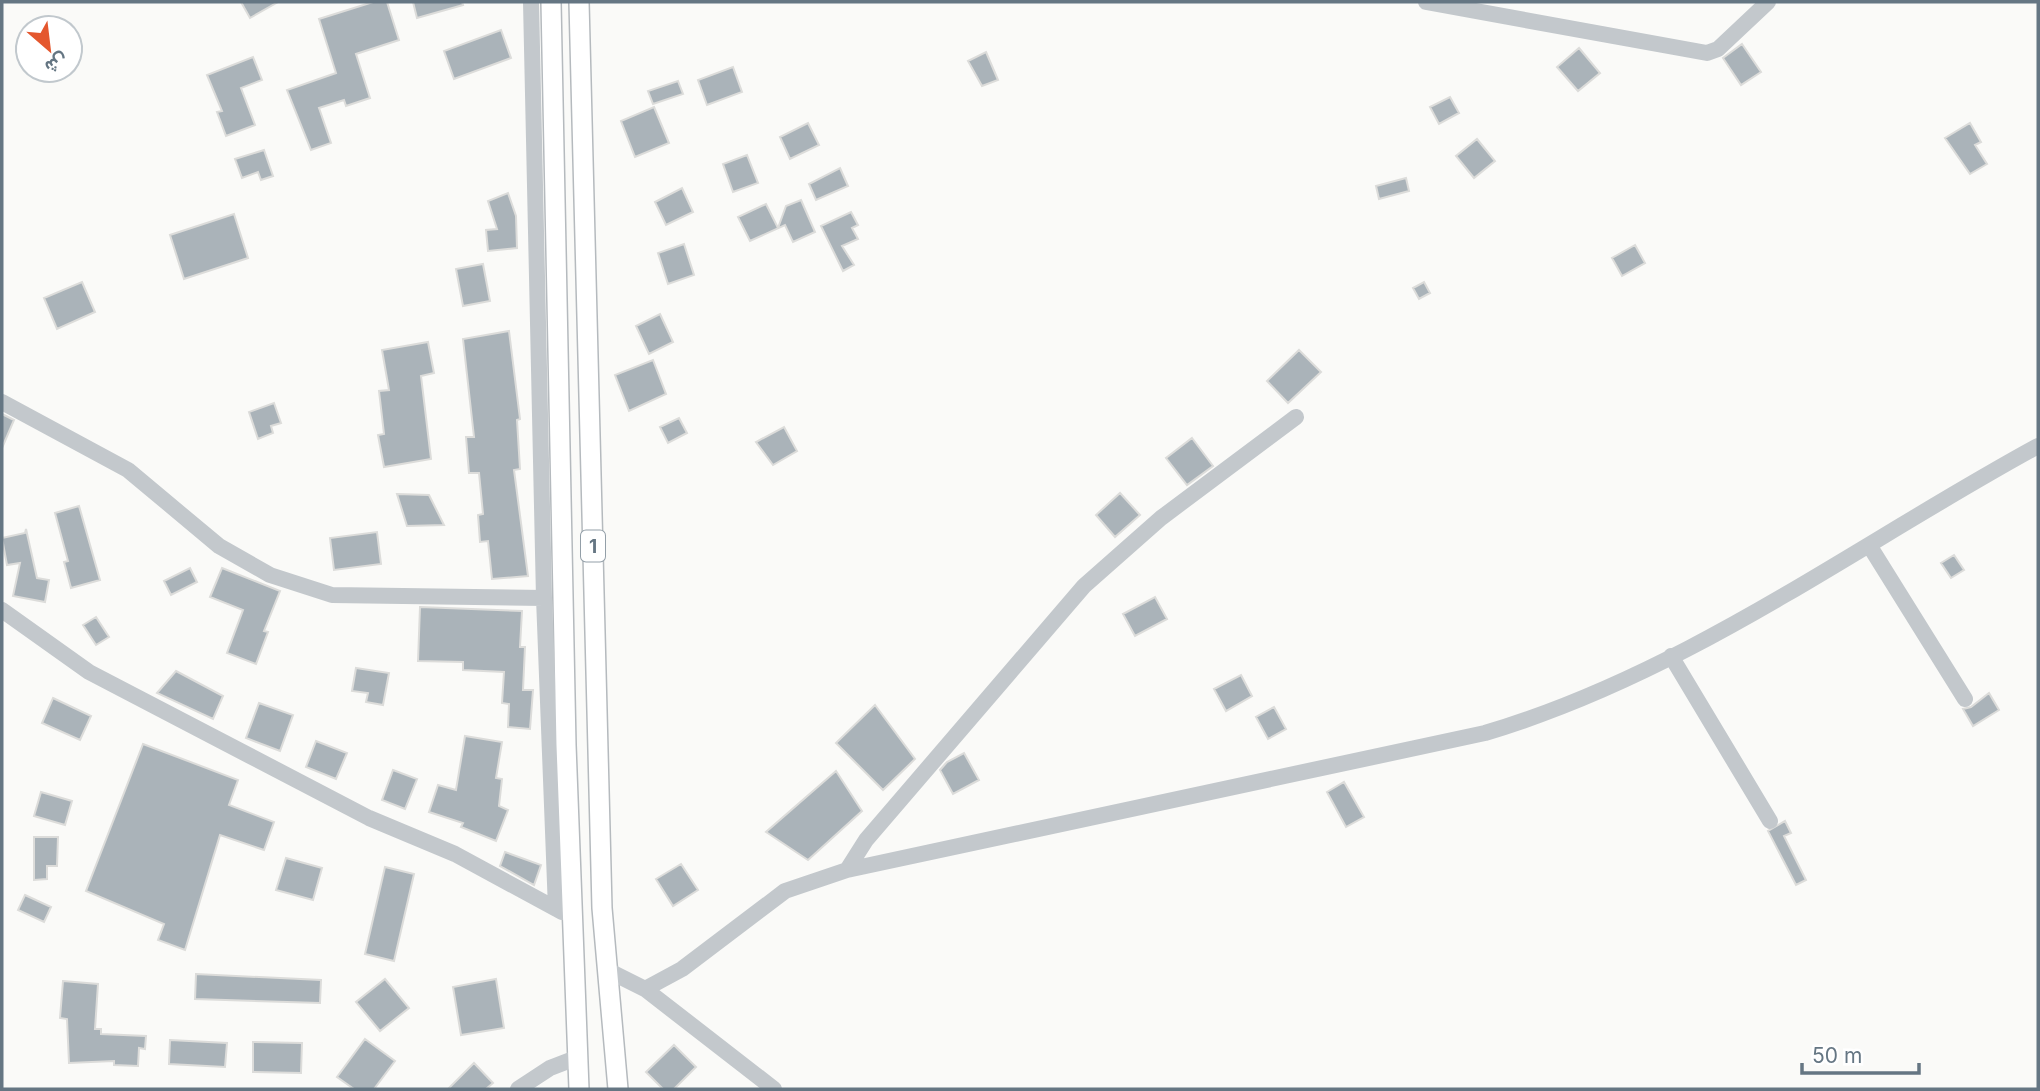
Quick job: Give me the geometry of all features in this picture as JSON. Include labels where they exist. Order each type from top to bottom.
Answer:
[{"type":"main road","name":"1","points":[[551,2],[564,913],[579,1089]]},
{"type":"main road","name":"1","points":[[579,2],[602,908],[618,1089]]},
{"type":"street","points":[[531,2],[544,598],[564,913]]},
{"type":"street","points":[[1426,2],[1707,53],[1718,48],[1768,2]]},
{"type":"street","points":[[2,402],[128,470],[219,545],[270,575],[332,595],[544,598]]},
{"type":"street","points":[[848,870],[866,840],[1084,586],[1161,518],[1296,416]]},
{"type":"street","points":[[645,989],[682,970],[785,891],[848,870],[1485,733],[1547,714],[1607,689],[1772,605],[1954,492],[2038,446]]},
{"type":"street","points":[[1869,545],[1965,699]]},
{"type":"street","points":[[2,610],[100,678],[369,818],[455,854],[564,913]]},
{"type":"street","points":[[1671,656],[1770,821]]},
{"type":"street","points":[[607,970],[645,989],[774,1089]]},
{"type":"street","points":[[518,1089],[550,1068],[576,1058]]},
{"type":"building","points":[[241,2],[278,2],[250,18]]},
{"type":"building","points":[[373,2],[387,2],[399,40],[356,54],[370,98],[346,106],[344,100],[319,108],[331,143],[311,150],[287,90],[336,73],[319,19]]},
{"type":"building","points":[[413,2],[462,2],[463,5],[417,18]]},
{"type":"building","points":[[501,30],[511,58],[454,79],[444,51]]},
{"type":"building","points":[[1742,44],[1761,72],[1741,85],[1723,58]]},
{"type":"building","points":[[1579,48],[1600,73],[1578,91],[1557,67]]},
{"type":"building","points":[[986,52],[998,80],[982,86],[968,61]]},
{"type":"building","points":[[253,57],[262,80],[241,88],[255,125],[226,136],[217,112],[222,111],[207,75]]},
{"type":"building","points":[[733,67],[742,92],[707,105],[698,80]]},
{"type":"building","points":[[678,81],[683,94],[653,104],[648,91]]},
{"type":"building","points":[[1450,97],[1459,113],[1439,124],[1430,107]]},
{"type":"building","points":[[654,107],[669,143],[635,157],[621,121]]},
{"type":"building","points":[[808,123],[819,145],[790,159],[780,137]]},
{"type":"building","points":[[1970,123],[1981,142],[1975,145],[1987,164],[1970,174],[1945,138]]},
{"type":"building","points":[[1477,139],[1495,161],[1474,178],[1456,156]]},
{"type":"building","points":[[264,150],[273,176],[261,180],[258,172],[242,178],[235,159]]},
{"type":"building","points":[[747,155],[758,183],[733,192],[723,164]]},
{"type":"building","points":[[840,168],[848,186],[816,200],[809,184]]},
{"type":"building","points":[[1406,178],[1409,191],[1379,199],[1376,186]]},
{"type":"building","points":[[682,188],[693,212],[666,225],[655,202]]},
{"type":"building","points":[[508,193],[516,216],[517,248],[488,251],[486,230],[497,229],[488,201]]},
{"type":"building","points":[[801,200],[815,232],[793,242],[785,225],[750,241],[738,217],[766,204],[778,228],[786,206]]},
{"type":"building","points":[[851,212],[858,225],[852,228],[858,239],[842,246],[854,265],[843,271],[821,226]]},
{"type":"building","points":[[234,214],[248,258],[184,279],[170,235]]},
{"type":"building","points":[[684,244],[694,275],[668,284],[658,253]]},
{"type":"building","points":[[1635,245],[1645,263],[1622,276],[1612,258]]},
{"type":"building","points":[[483,264],[490,301],[463,306],[456,269]]},
{"type":"building","points":[[82,282],[95,312],[57,329],[44,298]]},
{"type":"building","points":[[1424,282],[1430,293],[1419,299],[1413,288]]},
{"type":"building","points":[[660,314],[673,342],[649,354],[636,326]]},
{"type":"building","points":[[509,331],[520,419],[517,420],[520,469],[514,470],[528,576],[492,579],[488,541],[480,542],[478,515],[483,514],[479,473],[469,473],[466,437],[474,437],[463,339]]},
{"type":"building","points":[[428,342],[434,373],[421,376],[431,459],[384,467],[378,435],[384,434],[379,391],[389,390],[382,350]]},
{"type":"building","points":[[1299,350],[1321,372],[1288,403],[1267,381]]},
{"type":"building","points":[[653,360],[666,394],[629,411],[615,375]]},
{"type":"building","points":[[274,403],[281,423],[271,426],[273,433],[258,439],[249,412]]},
{"type":"building","points":[[2,414],[14,420],[2,448]]},
{"type":"building","points":[[679,418],[687,433],[668,443],[660,427]]},
{"type":"building","points":[[784,427],[797,451],[773,465],[756,442]]},
{"type":"building","points":[[1192,438],[1213,466],[1187,485],[1166,458]]},
{"type":"building","points":[[1120,493],[1140,515],[1115,537],[1096,515]]},
{"type":"building","points":[[397,494],[429,495],[444,525],[407,526]]},
{"type":"building","points":[[79,506],[100,580],[71,588],[64,562],[68,561],[55,513]]},
{"type":"building","points":[[26,529],[37,578],[49,580],[45,602],[13,596],[20,563],[7,565],[2,538],[25,533]]},
{"type":"building","points":[[377,532],[381,564],[334,570],[330,538]]},
{"type":"building","points":[[1954,555],[1964,570],[1951,578],[1941,563]]},
{"type":"building","points":[[190,568],[197,582],[171,595],[164,581]]},
{"type":"building","points":[[222,568],[280,591],[264,631],[268,632],[256,664],[227,653],[243,610],[210,597]]},
{"type":"building","points":[[1155,597],[1167,619],[1135,636],[1123,614]]},
{"type":"building","points":[[420,607],[522,611],[520,647],[525,647],[523,690],[533,690],[530,729],[508,727],[509,704],[502,703],[504,672],[463,670],[463,662],[418,661]]},
{"type":"building","points":[[96,617],[109,637],[96,645],[83,625]]},
{"type":"building","points":[[356,668],[389,673],[383,705],[366,702],[368,693],[352,691]]},
{"type":"building","points":[[176,671],[223,696],[213,719],[157,693]]},
{"type":"building","points":[[1241,675],[1252,696],[1226,711],[1214,689]]},
{"type":"building","points":[[1989,693],[1999,710],[1973,726],[1963,709],[1971,707]]},
{"type":"building","points":[[53,698],[91,716],[80,740],[42,723]]},
{"type":"building","points":[[259,703],[293,715],[280,751],[246,738]]},
{"type":"building","points":[[875,705],[915,759],[883,790],[836,743]]},
{"type":"building","points":[[1274,707],[1286,729],[1268,739],[1256,717]]},
{"type":"building","points":[[465,736],[502,742],[496,778],[502,779],[499,806],[508,810],[496,841],[461,827],[463,823],[429,812],[438,785],[456,790]]},
{"type":"building","points":[[316,741],[347,753],[336,779],[306,767]]},
{"type":"building","points":[[143,744],[238,780],[229,805],[274,822],[264,850],[220,835],[185,950],[158,940],[164,924],[86,891]]},
{"type":"building","points":[[964,753],[979,780],[953,794],[940,770],[947,762]]},
{"type":"building","points":[[393,770],[417,779],[405,809],[382,800]]},
{"type":"building","points":[[836,771],[862,811],[808,860],[766,832]]},
{"type":"building","points":[[1344,782],[1364,817],[1346,827],[1327,792]]},
{"type":"building","points":[[41,792],[72,801],[65,825],[34,816]]},
{"type":"building","points":[[1785,821],[1791,833],[1784,836],[1806,880],[1796,885],[1768,831]]},
{"type":"building","points":[[34,837],[58,837],[57,866],[47,866],[47,879],[34,880]]},
{"type":"building","points":[[505,852],[541,865],[534,885],[500,866]]},
{"type":"building","points":[[286,858],[322,868],[313,900],[276,890]]},
{"type":"building","points":[[681,864],[698,890],[673,906],[656,879]]},
{"type":"building","points":[[385,867],[414,874],[394,961],[365,954]]},
{"type":"building","points":[[25,895],[51,907],[44,922],[18,910]]},
{"type":"building","points":[[196,974],[321,980],[320,1003],[195,999]]},
{"type":"building","points":[[385,979],[409,1008],[380,1031],[356,1002]]},
{"type":"building","points":[[496,979],[504,1028],[461,1035],[453,987]]},
{"type":"building","points":[[63,981],[98,984],[95,1029],[101,1029],[101,1034],[146,1036],[145,1049],[139,1048],[138,1066],[114,1065],[114,1061],[69,1063],[67,1019],[60,1018]]},
{"type":"building","points":[[365,1039],[395,1061],[374,1089],[354,1089],[337,1077]]},
{"type":"building","points":[[170,1040],[227,1043],[225,1067],[169,1064]]},
{"type":"building","points":[[253,1042],[302,1043],[301,1073],[253,1072]]},
{"type":"building","points":[[674,1045],[696,1067],[674,1089],[663,1089],[646,1072]]},
{"type":"building","points":[[474,1063],[493,1083],[486,1089],[448,1089]]}]
